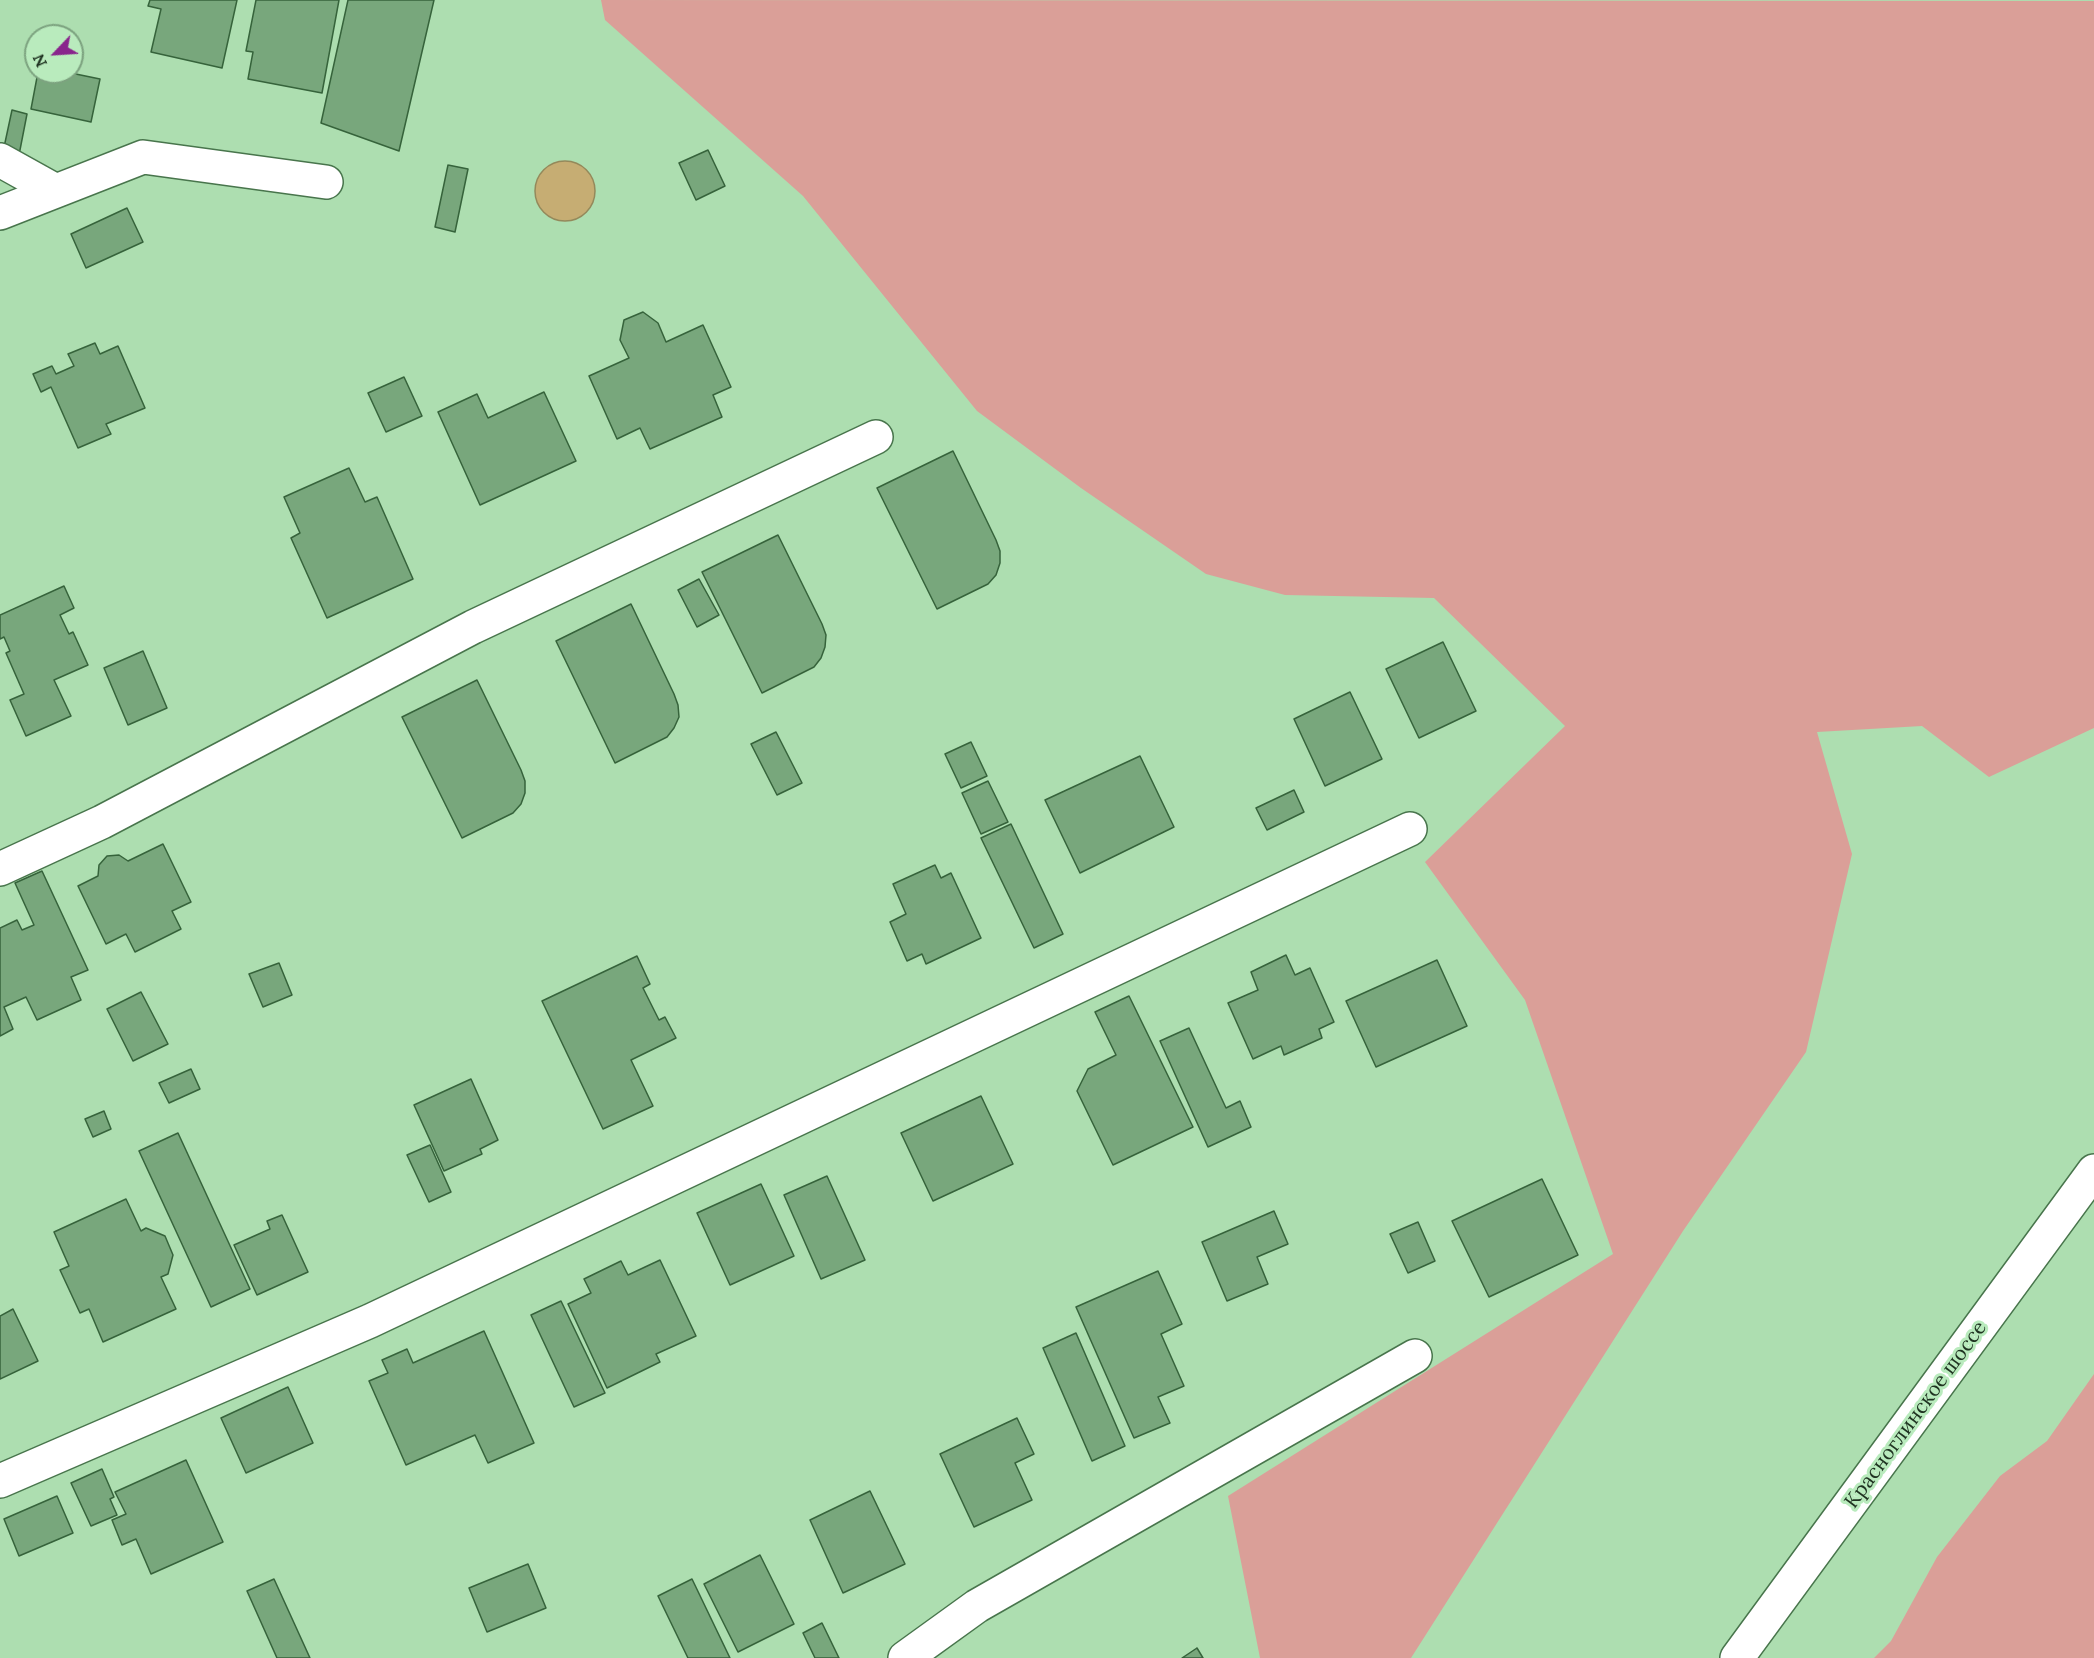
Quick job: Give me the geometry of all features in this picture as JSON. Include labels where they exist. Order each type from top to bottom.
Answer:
[{"type":"street","points":[[0,213],[143,157],[326,182]]},
{"type":"street","points":[[0,160],[54,190]]},
{"type":"street","points":[[0,868],[102,822],[473,627],[876,437]]},
{"type":"street","points":[[0,1481],[370,1321],[1410,829]]},
{"type":"street","name":"Красноглинское шоссе","points":[[1737,1658],[2094,1171]]},
{"type":"street","points":[[904,1658],[977,1606],[1415,1356]]},
{"type":"shaded area","points":[[601,0],[2094,1],[2094,728],[1989,777],[1922,726],[1817,732],[1852,854],[1806,1052],[1683,1231],[1411,1658],[1260,1658],[1228,1496],[1613,1254],[1525,1000],[1425,862],[1565,726],[1434,598],[1285,595],[1206,574],[1081,488],[977,411],[803,196],[605,20]]},
{"type":"shaded area","points":[[559,161],[571,161],[582,166],[590,174],[595,191],[593,203],[582,216],[571,221],[559,221],[548,216],[540,208],[535,197],[535,185],[540,174],[548,166]]},
{"type":"shaded area","points":[[2094,1374],[2094,1658],[1874,1658],[1891,1641],[1937,1557],[2000,1476],[2047,1441]]},
{"type":"building","points":[[150,0],[237,0],[222,68],[151,52],[161,9],[148,6]]},
{"type":"building","points":[[256,0],[339,0],[322,93],[248,79],[253,52],[246,51]]},
{"type":"building","points":[[348,0],[434,0],[399,151],[321,123]]},
{"type":"building","points":[[84,76],[100,79],[91,122],[31,109],[36,84],[84,84]]},
{"type":"building","points":[[12,110],[27,114],[19,155],[3,152]]},
{"type":"building","points":[[708,150],[725,186],[696,200],[679,163]]},
{"type":"building","points":[[448,165],[468,169],[455,232],[435,227]]},
{"type":"building","points":[[127,208],[143,242],[86,268],[71,234]]},
{"type":"building","points":[[643,312],[658,323],[666,342],[703,325],[731,387],[713,395],[722,417],[650,449],[640,428],[617,439],[589,376],[629,358],[620,340],[624,320]]},
{"type":"building","points":[[95,343],[100,354],[118,346],[145,408],[106,424],[111,434],[78,448],[51,387],[41,392],[33,374],[52,366],[56,374],[74,366],[68,354]]},
{"type":"building","points":[[404,377],[422,416],[386,432],[368,393]]},
{"type":"building","points":[[544,392],[576,461],[480,505],[438,412],[477,394],[488,418]]},
{"type":"building","points":[[953,451],[996,540],[1000,551],[1000,563],[996,575],[988,584],[937,609],[877,488]]},
{"type":"building","points":[[349,468],[365,502],[377,497],[413,579],[327,618],[291,538],[300,533],[284,497]]},
{"type":"building","points":[[778,535],[822,624],[826,635],[825,647],[814,667],[762,693],[702,572]]},
{"type":"building","points":[[699,579],[719,615],[697,627],[678,590]]},
{"type":"building","points":[[64,586],[74,608],[60,615],[69,634],[73,632],[88,665],[54,680],[71,716],[26,736],[10,700],[24,694],[6,653],[10,651],[4,637],[0,639],[0,615]]},
{"type":"building","points":[[631,604],[674,694],[679,717],[667,737],[615,763],[556,641]]},
{"type":"building","points":[[1443,642],[1476,711],[1419,738],[1386,669]]},
{"type":"building","points":[[143,651],[167,708],[128,725],[104,668]]},
{"type":"building","points":[[477,680],[521,770],[525,781],[525,793],[521,804],[513,813],[462,838],[402,717]]},
{"type":"building","points":[[1350,692],[1382,759],[1325,786],[1294,719]]},
{"type":"building","points":[[776,732],[802,783],[777,795],[751,744]]},
{"type":"building","points":[[971,742],[987,776],[961,788],[945,754]]},
{"type":"building","points":[[1140,756],[1174,827],[1080,873],[1045,800]]},
{"type":"building","points":[[988,781],[1008,822],[981,834],[962,793]]},
{"type":"building","points":[[1294,790],[1304,812],[1267,830],[1256,808]]},
{"type":"building","points":[[1011,824],[1063,934],[1034,948],[981,838]]},
{"type":"building","points":[[163,844],[191,902],[172,911],[181,929],[135,952],[126,934],[106,944],[78,886],[98,876],[99,865],[107,856],[119,855],[128,861]]},
{"type":"building","points":[[935,865],[941,878],[951,873],[981,938],[926,964],[922,954],[907,961],[890,922],[906,914],[893,884]]},
{"type":"building","points":[[42,871],[88,970],[71,977],[81,1000],[37,1020],[26,997],[4,1007],[13,1029],[0,1036],[0,928],[17,920],[22,930],[34,925],[15,883]]},
{"type":"building","points":[[1286,955],[1295,975],[1310,968],[1334,1022],[1319,1029],[1322,1038],[1284,1055],[1281,1046],[1253,1059],[1228,1003],[1258,990],[1251,972]]},
{"type":"building","points":[[637,956],[650,984],[643,988],[659,1020],[665,1017],[676,1038],[631,1060],[653,1106],[603,1129],[542,1001]]},
{"type":"building","points":[[1437,960],[1467,1026],[1376,1067],[1346,1001]]},
{"type":"building","points":[[279,963],[292,995],[263,1007],[249,974]]},
{"type":"building","points":[[141,992],[168,1044],[133,1061],[107,1009]]},
{"type":"building","points":[[1129,996],[1193,1127],[1113,1165],[1077,1091],[1088,1069],[1116,1055],[1095,1012]]},
{"type":"building","points":[[1189,1028],[1226,1108],[1240,1101],[1251,1127],[1208,1147],[1160,1041]]},
{"type":"building","points":[[191,1069],[200,1089],[169,1103],[159,1083]]},
{"type":"building","points":[[471,1079],[498,1140],[480,1149],[482,1154],[444,1171],[414,1105]]},
{"type":"building","points":[[981,1096],[1013,1164],[933,1201],[901,1133]]},
{"type":"building","points":[[104,1111],[111,1129],[93,1137],[85,1119]]},
{"type":"building","points":[[178,1133],[250,1289],[211,1307],[139,1151]]},
{"type":"building","points":[[430,1145],[451,1192],[429,1202],[407,1155]]},
{"type":"building","points":[[827,1176],[865,1260],[821,1279],[784,1195]]},
{"type":"building","points":[[1542,1179],[1578,1255],[1489,1297],[1452,1221]]},
{"type":"building","points":[[761,1184],[794,1256],[730,1285],[697,1213]]},
{"type":"building","points":[[126,1199],[141,1231],[146,1228],[165,1236],[173,1255],[168,1274],[161,1277],[176,1309],[103,1342],[89,1309],[80,1313],[60,1270],[69,1266],[54,1232]]},
{"type":"building","points":[[1274,1211],[1288,1244],[1257,1257],[1268,1284],[1227,1301],[1202,1242]]},
{"type":"building","points":[[282,1215],[308,1272],[257,1295],[234,1245],[270,1229],[267,1221]]},
{"type":"building","points":[[1418,1222],[1435,1261],[1408,1273],[1390,1234]]},
{"type":"building","points":[[660,1260],[696,1336],[656,1354],[660,1362],[607,1388],[568,1304],[591,1293],[584,1279],[621,1261],[628,1275]]},
{"type":"building","points":[[1158,1271],[1182,1324],[1161,1334],[1184,1386],[1158,1397],[1170,1423],[1134,1438],[1076,1307]]},
{"type":"building","points":[[561,1301],[605,1393],[574,1407],[531,1315]]},
{"type":"building","points":[[13,1309],[38,1361],[0,1379],[0,1316]]},
{"type":"building","points":[[484,1331],[534,1443],[488,1463],[475,1435],[406,1465],[369,1381],[388,1373],[382,1360],[407,1349],[413,1363]]},
{"type":"building","points":[[1076,1333],[1125,1446],[1092,1461],[1043,1348]]},
{"type":"building","points":[[288,1387],[313,1443],[246,1473],[221,1418]]},
{"type":"building","points":[[1017,1418],[1034,1454],[1015,1463],[1032,1500],[974,1527],[940,1454]]},
{"type":"building","points":[[186,1460],[223,1542],[151,1574],[136,1539],[122,1545],[112,1520],[126,1514],[115,1492]]},
{"type":"building","points":[[102,1469],[114,1497],[110,1499],[117,1515],[91,1526],[71,1483]]},
{"type":"building","points":[[870,1491],[905,1564],[843,1593],[810,1520]]},
{"type":"building","points":[[57,1496],[73,1533],[19,1556],[4,1519]]},
{"type":"building","points":[[760,1555],[794,1624],[738,1652],[704,1584]]},
{"type":"building","points":[[528,1564],[546,1608],[487,1632],[469,1588]]},
{"type":"building","points":[[274,1579],[310,1658],[277,1658],[247,1591]]},
{"type":"building","points":[[692,1579],[730,1658],[688,1658],[658,1596]]},
{"type":"building","points":[[822,1623],[839,1658],[815,1658],[803,1633]]},
{"type":"building","points":[[1197,1648],[1203,1658],[1182,1658]]}]
